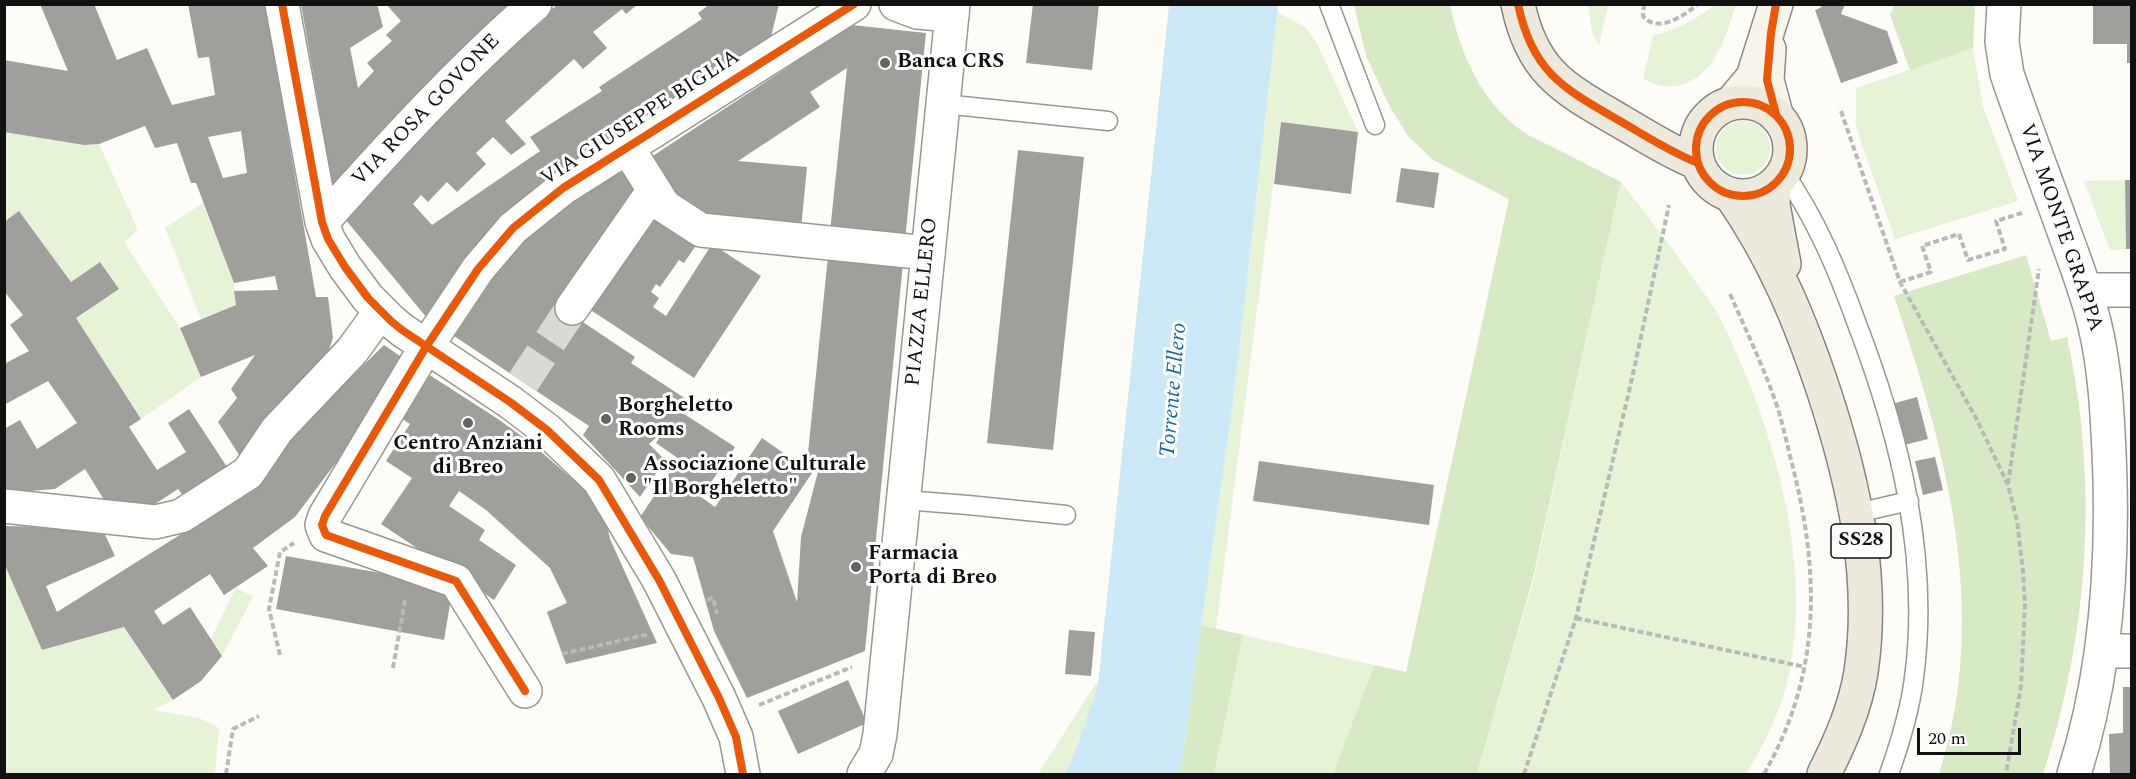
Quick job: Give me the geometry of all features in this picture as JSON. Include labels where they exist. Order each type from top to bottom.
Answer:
[{"type":"main road","name":"SS28","points":[[1518,4],[1535,54],[1547,70],[1569,90],[1677,155],[1698,164],[1704,177],[1716,188],[1730,194],[1763,245],[1795,310]]},
{"type":"main road","points":[[1698,164],[1695,148],[1698,133],[1753,77],[1775,10]]},
{"type":"main road","points":[[1775,10],[1767,81],[1776,114]]},
{"type":"main road","points":[[1719,111],[1748,102],[1763,106],[1776,114]]},
{"type":"main road","name":"SS28","points":[[1640,133],[1672,135],[1719,111]]},
{"type":"main road","name":"SS28","points":[[1776,114],[1786,127],[1791,143],[1790,158],[1779,179],[1773,205],[1778,237],[1795,310],[1835,426],[1857,513],[1862,551],[1865,595],[1863,652],[1853,708],[1824,774]]},
{"type":"main road","points":[[1730,194],[1745,196],[1760,193],[1779,179]]},
{"type":"street","points":[[282,4],[322,222],[328,239],[368,298],[402,330],[426,347],[516,392],[602,484],[659,580],[719,698],[736,737],[743,774]]},
{"type":"street","name":"VIA ROSA GOVONE","points":[[322,222],[396,139],[484,50],[535,4]]},
{"type":"street","name":"VIA GIUSEPPE BIGLIA","points":[[525,692],[456,581],[326,534],[322,525],[325,516],[426,347],[478,269],[507,234],[562,188],[854,4]]},
{"type":"street","name":"PIAZZA ELLERO","points":[[864,774],[876,754],[880,734],[952,10],[917,12],[896,4]]},
{"type":"street","name":"VIA MONTE GRAPPA","points":[[2004,4],[2002,42],[2007,74],[2085,290],[2103,359],[2110,461],[2110,554],[2117,651],[2092,707],[2074,774]]},
{"type":"street","points":[[627,147],[668,209],[701,230],[928,253]]},
{"type":"street","points":[[572,308],[654,190]]},
{"type":"street","points":[[2085,290],[2132,290]]},
{"type":"street","points":[[4,506],[155,522],[181,516],[248,473],[278,430],[352,351],[381,311]]},
{"type":"lane","points":[[1329,4],[1375,125]]},
{"type":"lane","points":[[943,104],[1108,122]]},
{"type":"lane","points":[[1779,179],[1800,196],[1815,223],[1847,295],[1882,394],[1909,501],[1918,579],[1918,644],[1912,694],[1900,743],[1889,774]]},
{"type":"lane","points":[[904,500],[1066,515]]},
{"type":"lane","points":[[1857,513],[1909,501]]},
{"type":"path","points":[[1644,4],[1643,16],[1649,22],[1658,25],[1678,17],[1698,4]]},
{"type":"path","points":[[1841,111],[1900,282],[1976,418],[2008,485],[2017,520],[2025,605],[2021,686],[2006,774]]},
{"type":"path","points":[[1524,774],[1575,618],[1631,386],[1669,205]]},
{"type":"path","points":[[1900,282],[1931,272],[1922,246],[1959,234],[1968,260],[2005,249],[1996,220],[2032,210]]},
{"type":"path","points":[[2008,485],[2040,264]]},
{"type":"path","points":[[1730,294],[1777,405],[1808,531],[1812,589],[1805,667],[1791,717],[1776,753],[1764,774]]},
{"type":"path","points":[[280,552],[269,609],[280,655]]},
{"type":"path","points":[[393,668],[406,599]]},
{"type":"path","points":[[1575,618],[1805,667]]},
{"type":"path","points":[[562,654],[653,633]]},
{"type":"path","points":[[758,705],[862,662]]},
{"type":"path","points":[[226,774],[232,729],[260,716]]},
{"type":"green space","points":[[1354,5],[1450,5],[1466,58],[1474,75],[1495,106],[1530,136],[1621,182],[1532,582],[1477,774],[1333,774],[1374,665],[1406,672],[1509,199],[1433,160],[1408,136],[1390,107],[1366,56]]},
{"type":"green space","points":[[1588,5],[1608,5],[1599,46],[1592,32]]},
{"type":"green space","points":[[1715,5],[1736,5],[1719,51],[1705,71],[1684,84],[1674,86],[1658,85],[1643,79],[1653,36],[1686,24]]},
{"type":"green space","points":[[1894,5],[1975,5],[1973,48],[1910,70],[1890,15]]},
{"type":"green space","points":[[1277,12],[1305,27],[1317,43],[1358,132],[1281,123],[1216,629],[1201,625],[1234,396]]},
{"type":"green space","points":[[1973,48],[1983,106],[2018,201],[1895,239],[1856,127],[1856,88]]},
{"type":"green space","points":[[1743,121],[1753,123],[1762,129],[1768,138],[1770,148],[1768,158],[1762,167],[1753,173],[1743,175],[1733,173],[1724,167],[1718,158],[1716,148],[1718,138],[1724,129],[1733,123]]},
{"type":"green space","points":[[4,132],[84,145],[99,144],[138,230],[124,242],[180,328],[201,377],[141,419],[76,318],[118,289],[100,262],[71,282],[20,212],[5,222]]},
{"type":"green space","points":[[2125,180],[2126,249],[2110,250],[2084,181]]},
{"type":"green space","points":[[1621,182],[1716,311],[1754,395],[1782,488],[1791,536],[1796,584],[1795,630],[1789,675],[1772,726],[1746,774],[1477,774],[1533,582]]},
{"type":"green space","points":[[203,203],[234,283],[236,305],[201,319],[165,228]]},
{"type":"green space","points":[[2026,255],[2051,341],[2067,337],[2077,392],[2086,502],[2079,612],[2071,667],[2059,721],[2043,774],[1939,774],[1954,713],[1961,653],[1961,592],[1956,532],[1945,473],[1930,413],[1894,296]]},
{"type":"green space","points":[[4,570],[8,570],[42,650],[124,627],[173,700],[153,710],[199,718],[219,728],[215,774],[5,774]]},
{"type":"green space","points":[[236,587],[253,597],[222,656],[211,639]]},
{"type":"green space","points":[[1201,625],[1243,635],[1214,774],[1180,774]]},
{"type":"green space","points":[[1243,635],[1374,665],[1333,774],[1214,774]]},
{"type":"green space","points":[[1096,683],[1098,684],[1078,744],[1065,774],[1038,774]]},
{"type":"water","name":"Torrente Ellero","points":[[1169,5],[1278,5],[1234,396],[1180,774],[1065,774],[1078,744],[1098,684]]},
{"type":"building","points":[[40,4],[94,4],[117,60],[147,48],[172,105],[215,95],[209,57],[198,58],[188,4],[265,4],[316,297],[328,297],[333,338],[327,355],[241,458],[218,422],[237,398],[231,389],[255,355],[201,377],[180,328],[236,305],[234,291],[278,290],[275,276],[234,283],[196,183],[191,183],[177,143],[155,148],[145,126],[99,144],[84,145],[4,132],[4,60],[68,71]],"holes":[[[241,131],[247,173],[223,178],[208,137]]]},
{"type":"building","points":[[301,4],[377,4],[383,27],[350,48],[358,88],[374,71],[367,63],[392,41],[386,35],[401,21],[386,4],[510,4],[333,188]]},
{"type":"building","points":[[558,4],[638,4],[626,14],[622,9],[593,32],[607,48],[583,69],[574,59],[505,121],[526,144],[511,155],[493,137],[476,153],[486,164],[457,192],[447,182],[428,202],[421,195],[413,204],[432,225],[540,151],[530,137],[602,91],[599,87],[702,19],[698,13],[710,4],[779,4],[771,37],[427,318],[345,219],[392,165]]},
{"type":"building","points":[[1033,4],[1099,4],[1092,70],[1026,63]]},
{"type":"building","points":[[1816,4],[1845,4],[1841,14],[1887,31],[1898,63],[1841,83],[1815,10],[1822,7]]},
{"type":"building","points":[[2093,4],[2132,4],[2132,63],[2127,63],[2127,44],[2093,44]]},
{"type":"building","points":[[852,25],[926,33],[905,240],[830,232],[847,68],[810,92],[820,107],[738,161],[807,167],[801,229],[701,221],[645,161]]},
{"type":"building","points":[[1281,122],[1358,132],[1351,194],[1274,184]]},
{"type":"building","points":[[1018,150],[1084,157],[1053,450],[987,443]]},
{"type":"building","points":[[626,163],[643,191],[574,316],[635,357],[631,363],[686,399],[678,410],[735,447],[701,497],[715,507],[762,438],[812,473],[773,531],[797,602],[801,537],[820,464],[807,463],[828,256],[903,263],[865,651],[747,698],[714,631],[693,557],[671,554],[640,517],[679,459],[656,443],[663,432],[649,444],[665,460],[640,497],[583,435],[589,426],[451,334],[501,260],[571,198]]},
{"type":"building","points":[[1401,168],[1439,173],[1434,208],[1396,202]]},
{"type":"building","points":[[2125,180],[2132,180],[2132,249],[2126,249]]},
{"type":"building","points":[[650,209],[699,241],[684,263],[679,260],[660,287],[656,284],[651,292],[659,298],[653,307],[666,316],[712,244],[761,276],[694,378],[586,307]]},
{"type":"building","points":[[19,211],[71,282],[100,262],[119,289],[76,318],[141,419],[129,427],[157,470],[186,452],[168,423],[189,409],[229,470],[185,498],[178,489],[152,506],[106,503],[85,469],[55,489],[4,493],[4,429],[20,420],[37,449],[77,423],[48,381],[4,405],[4,364],[29,351],[10,325],[23,315],[4,291],[4,222]]},
{"type":"building","points":[[384,345],[406,360],[371,416],[295,517],[253,548],[268,566],[224,595],[210,574],[154,611],[163,625],[190,607],[222,656],[201,681],[173,700],[124,627],[42,650],[4,563],[4,526],[102,528],[115,556],[46,586],[57,612],[221,509],[286,437],[314,414]]},
{"type":"building","points":[[425,372],[531,443],[586,491],[608,529],[610,539],[657,643],[566,664],[547,612],[567,603],[550,568],[486,510],[459,491],[449,506],[485,530],[479,540],[516,565],[494,600],[381,524],[412,478],[386,461],[410,424],[396,415]]},
{"type":"building","points":[[1917,397],[1928,439],[1888,449],[1877,408]]},
{"type":"building","points":[[1935,457],[1943,490],[1923,495],[1915,461]]},
{"type":"building","points":[[1259,461],[1434,485],[1429,525],[1253,501]]},
{"type":"building","points":[[286,556],[453,586],[444,640],[276,609]]},
{"type":"building","points":[[1069,630],[1095,632],[1091,676],[1065,674]]},
{"type":"building","points":[[848,680],[867,723],[798,754],[778,711]]},
{"type":"building","points":[[2123,687],[2132,687],[2132,774],[2110,774],[2109,734],[2123,733]]},
{"type":"tunnel","points":[[523,382],[572,308]]},
{"type":"cycle path","points":[[282,4],[322,222],[328,239],[368,298],[391,321],[547,430],[599,480],[659,580],[719,698],[736,737],[743,774]]},
{"type":"cycle path","points":[[525,691],[456,581],[326,535],[322,525],[325,516],[426,347],[478,269],[513,228],[563,188],[854,4]]},
{"type":"cycle path","points":[[1518,4],[1532,47],[1542,63],[1567,88],[1668,149],[1698,163]]},
{"type":"cycle path","points":[[1776,4],[1767,80],[1776,114]]},
{"type":"cycle path","points":[[1743,102],[1761,105],[1776,116],[1787,131],[1790,149],[1787,167],[1776,182],[1761,193],[1743,196],[1725,193],[1710,182],[1699,167],[1696,149],[1699,131],[1710,116],[1725,105],[1743,102]]},
{"type":"place","name":"Banca CRS","points":[[885,63]]},
{"type":"place","name":"Borgheletto Rooms","points":[[606,419]]},
{"type":"place","name":"Centro Anziani di Breo","points":[[468,423]]},
{"type":"place","name":"Associazione Culturale \"Il Borgheletto\"","points":[[631,478]]},
{"type":"place","name":"Farmacia Porta di Breo","points":[[856,567]]}]
